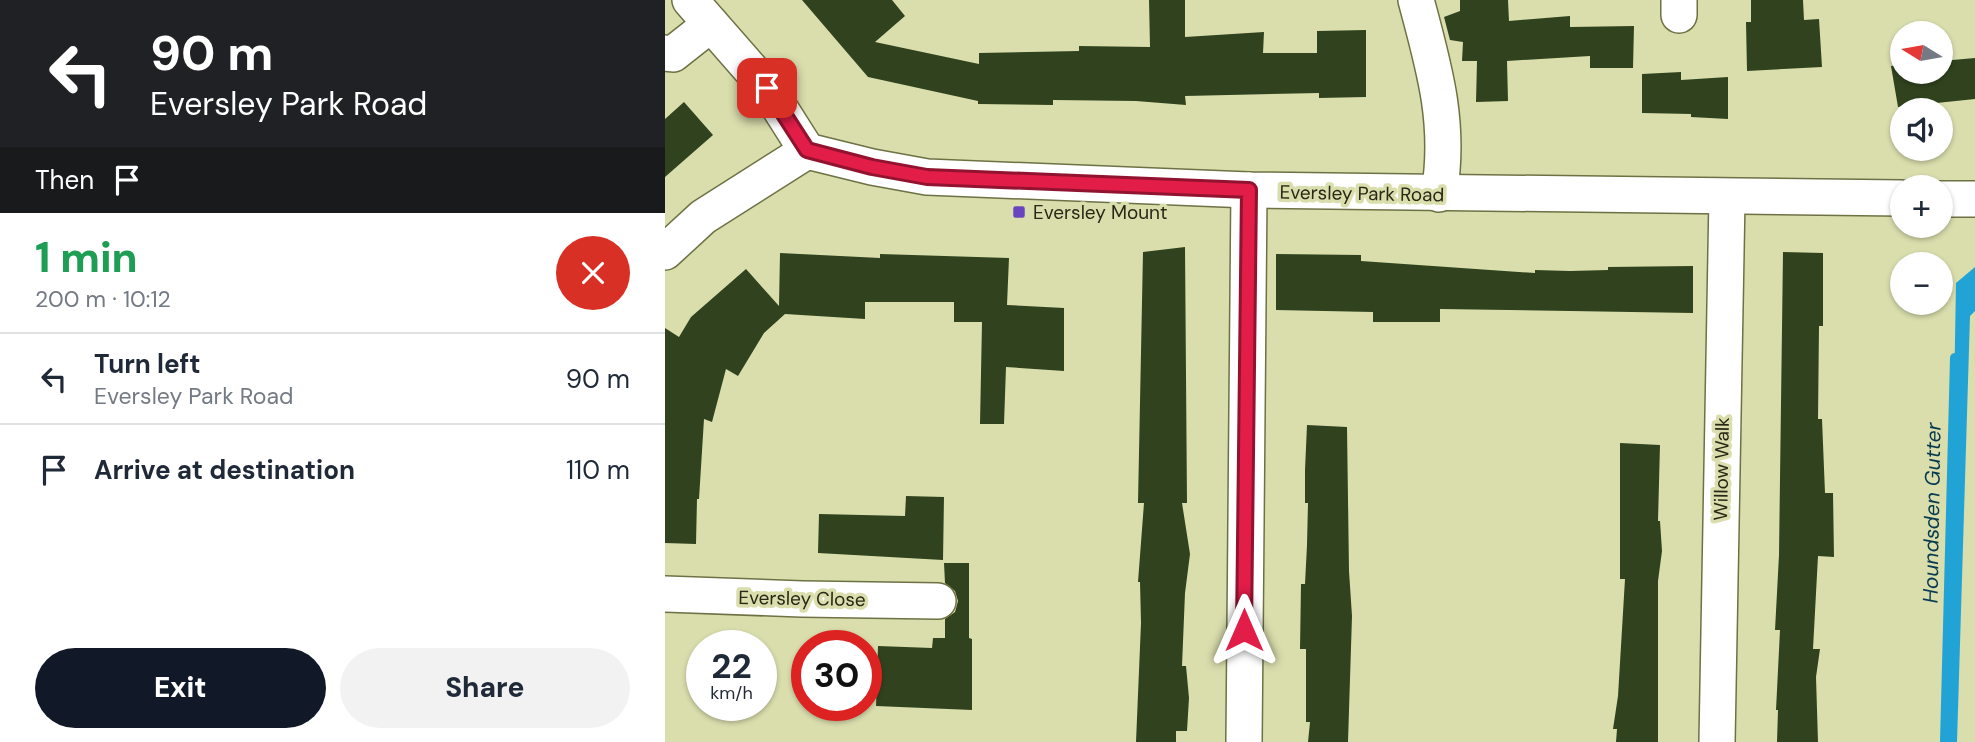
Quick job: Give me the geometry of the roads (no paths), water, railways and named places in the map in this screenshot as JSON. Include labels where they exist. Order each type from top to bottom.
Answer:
[{"type":"street","points":[[1416,0],[1439,89],[1444,122],[1444,169],[1439,194]]},
{"type":"street","points":[[665,53],[673,54],[700,12],[767,88],[807,150],[703,217],[667,245]]},
{"type":"street","name":"Eversley Park Road","points":[[807,150],[872,167],[927,177],[1249,190],[1890,198]]},
{"type":"street","points":[[1244,742],[1249,190]]},
{"type":"street","name":"Willow Walk","points":[[1717,742],[1727,197]]},
{"type":"street","points":[[1953,199],[1975,199]]},
{"type":"street","name":"Eversley Close","points":[[665,594],[938,601]]},
{"type":"water","points":[[1975,267],[1975,311],[1970,316],[1957,742],[1948,742],[1956,283]]},
{"type":"waterway","name":"Houndsden Gutter","points":[[1945,742],[1955,358]]},
{"type":"place","name":"Eversley Mount","points":[[1019,212]]}]
